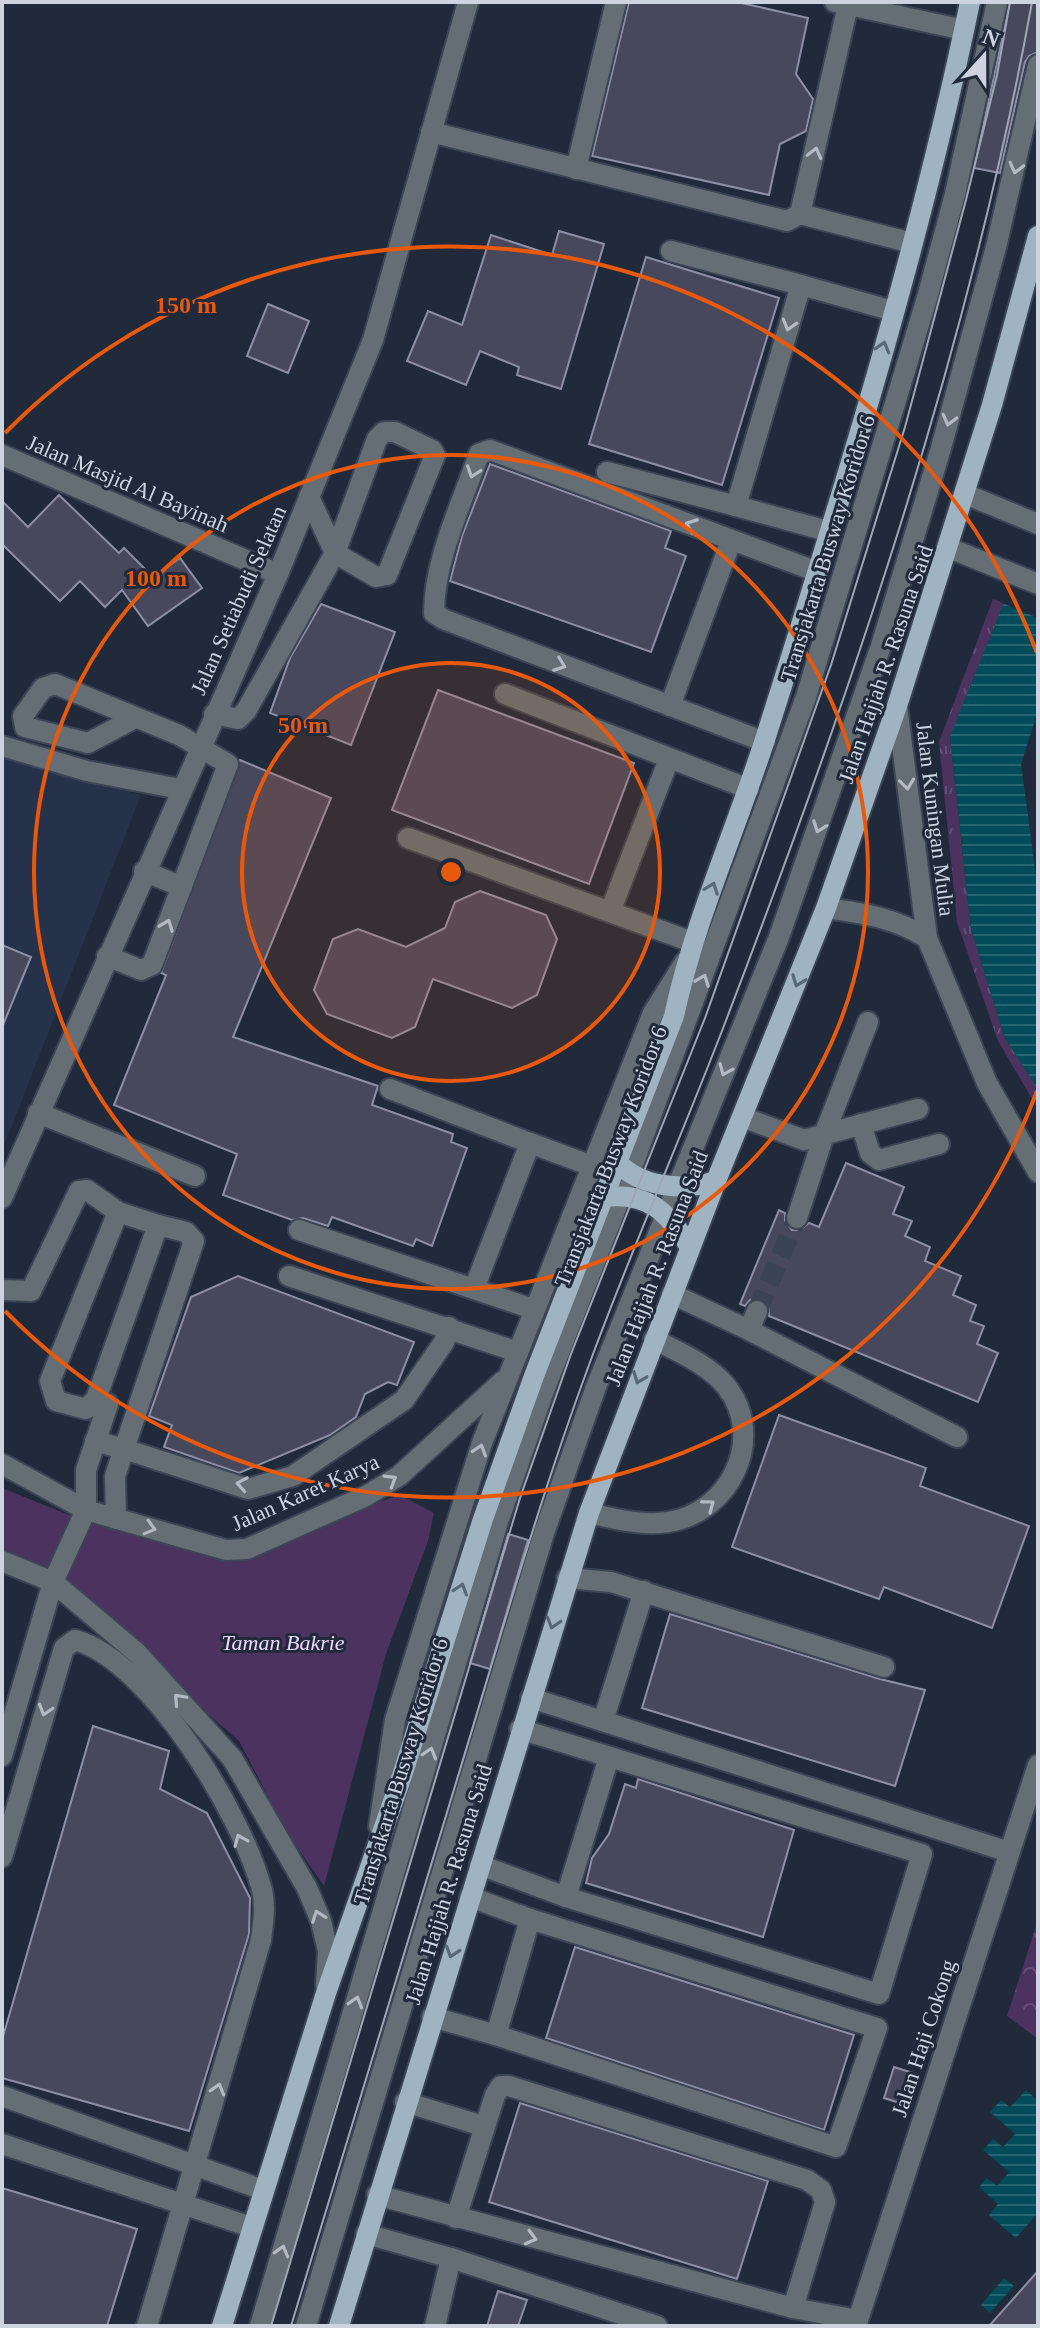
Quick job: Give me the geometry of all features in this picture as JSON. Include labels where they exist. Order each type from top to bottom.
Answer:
[{"type":"main road","points":[[222,2326],[326,1993],[483,1519],[623,1169],[674,1016],[689,952],[765,742],[831,532],[912,243],[970,2]]},
{"type":"main road","name":"Jalan Hajjah R. Rasuna Said","points":[[339,2326],[567,1578],[654,1339],[826,908],[897,706],[949,548],[1038,236]]},
{"type":"main road","points":[[623,1169],[677,1186],[699,1186],[716,1181]]},
{"type":"main road","points":[[613,1196],[639,1197],[666,1212],[690,1247]]},
{"type":"street","name":"Jalan Setiabudi Selatan","points":[[2,1198],[10,1158],[38,1113],[278,574],[373,340],[468,2]]},
{"type":"street","points":[[576,169],[616,2]]},
{"type":"street","name":"Transjakarta Busway Koridor 6","points":[[623,1169],[779,776],[878,470],[955,194],[997,2]]},
{"type":"street","points":[[800,214],[841,3],[964,30]]},
{"type":"street","points":[[306,2326],[544,1533],[596,1387],[779,937],[881,646],[941,448],[996,247],[1038,65]]},
{"type":"street","points":[[431,132],[787,221],[800,214],[912,243]]},
{"type":"street","points":[[671,251],[893,311]]},
{"type":"street","points":[[736,506],[801,285]]},
{"type":"street","points":[[214,714],[238,719],[246,711],[335,553],[377,439],[384,432],[395,432],[432,450],[434,462],[387,575],[376,577],[335,553],[309,497]]},
{"type":"street","points":[[765,742],[487,637],[434,613],[448,545],[479,454],[490,450],[818,572]]},
{"type":"street","name":"Jalan Masjid Al Bayinah","points":[[2,455],[278,574]]},
{"type":"street","points":[[607,472],[831,532]]},
{"type":"street","points":[[965,494],[1029,521]]},
{"type":"street","points":[[670,706],[731,541]]},
{"type":"street","points":[[949,548],[1038,584]]},
{"type":"street","points":[[107,956],[141,970],[152,965],[228,768],[226,761],[200,745],[55,684],[43,688],[23,716],[25,727],[88,743],[135,718]]},
{"type":"street","points":[[505,694],[749,789]]},
{"type":"street","name":"Jalan Kuningan Mulia","points":[[897,706],[927,938],[987,1083],[1038,1172]]},
{"type":"street","points":[[2,746],[87,771],[180,789]]},
{"type":"street","points":[[610,912],[669,759]]},
{"type":"street","points":[[375,1849],[395,1720],[482,1443],[653,1013],[689,952],[610,912],[408,838]]},
{"type":"street","points":[[144,871],[182,887]]},
{"type":"street","name":"Jalan Kuningan Mulia","points":[[826,908],[874,915],[905,924],[927,938]]},
{"type":"street","points":[[797,1218],[824,1135],[868,1022]]},
{"type":"street","points":[[390,1089],[592,1166]]},
{"type":"street","points":[[742,1117],[804,1140],[918,1109]]},
{"type":"street","points":[[38,1113],[195,1176]]},
{"type":"street","points":[[861,1124],[870,1153],[879,1160],[939,1144]]},
{"type":"street","points":[[474,1289],[530,1143]]},
{"type":"street","points":[[2,1290],[31,1291],[79,1191],[87,1190],[118,1212],[186,1232],[194,1241],[115,1476],[116,1519]]},
{"type":"street","name":"Transjakarta Busway Koridor 6","points":[[260,2326],[498,1522],[613,1196]]},
{"type":"street","points":[[118,1212],[50,1381],[56,1401],[86,1409],[102,1402],[136,1413]]},
{"type":"street","points":[[2,1756],[53,1582],[86,1510],[86,1470],[102,1402],[158,1225]]},
{"type":"street","points":[[299,1230],[533,1309]]},
{"type":"street","points":[[289,1276],[518,1352]]},
{"type":"street","points":[[672,1294],[957,1437]]},
{"type":"street","points":[[749,1330],[757,1311]]},
{"type":"street","points":[[95,1441],[248,1489],[293,1476],[404,1400],[444,1342],[449,1327]]},
{"type":"street","points":[[589,1513],[635,1522],[668,1522],[696,1514],[721,1496],[737,1471],[744,1442],[740,1413],[726,1386],[704,1366],[654,1339]]},
{"type":"street","name":"Jalan Karet Karya","points":[[2,1464],[86,1510],[226,1550],[247,1549],[366,1496],[399,1476],[510,1376]]},
{"type":"street","points":[[2,1561],[53,1582],[137,1653],[232,1758],[307,1888],[321,1921],[328,1951],[326,1993]]},
{"type":"street","points":[[567,1578],[611,1582],[644,1591],[884,1667]]},
{"type":"street","points":[[603,1721],[644,1591]]},
{"type":"street","points":[[2,1857],[64,1648],[75,1640],[88,1644],[149,1691],[188,1743],[219,1790],[262,1890],[264,1915],[261,1940],[186,2205],[147,2326]]},
{"type":"street","points":[[531,1698],[1009,1852]]},
{"type":"street","points":[[480,1865],[566,1897],[879,1994],[918,1868],[922,1854],[520,1729]]},
{"type":"street","points":[[566,1897],[609,1757]]},
{"type":"street","name":"Jalan Haji Cokong","points":[[857,2323],[1038,1765]]},
{"type":"street","points":[[432,2017],[496,2035],[836,2147],[877,2028],[530,1919],[470,1897]]},
{"type":"street","points":[[496,2035],[530,1919]]},
{"type":"street","points":[[456,2218],[495,2095],[501,2086],[509,2086],[807,2180],[821,2190],[825,2202],[793,2308]]},
{"type":"street","points":[[2,2096],[263,2190]]},
{"type":"street","points":[[405,2102],[483,2126]]},
{"type":"street","points":[[2,2144],[251,2227]]},
{"type":"street","points":[[377,2195],[857,2323]]},
{"type":"street","points":[[366,2234],[451,2258],[657,2326]]},
{"type":"street","points":[[435,2326],[451,2258]]},
{"type":"shaded area","points":[[1038,490],[1038,711],[1021,764],[1038,891],[1038,1089],[1005,1038],[971,929],[950,736],[1004,603]]},
{"type":"shaded area","points":[[2,757],[141,795],[2,1151]]},
{"type":"shaded area","points":[[1026,2090],[1038,2101],[1038,2213],[1016,2238],[989,2215],[998,2204],[979,2187],[987,2178],[997,2186],[1009,2172],[983,2150],[993,2139],[1003,2147],[1015,2134],[990,2112],[1001,2100],[1010,2107]]},
{"type":"shaded area","points":[[1004,2278],[1014,2286],[990,2313],[981,2305]]},
{"type":"green space","points":[[993,599],[1004,603],[950,737],[971,929],[1005,1038],[1038,1089],[1038,1109],[998,1041],[957,922],[939,742]]},
{"type":"green space","name":"Taman Bakrie","points":[[2,1488],[89,1523],[223,1554],[400,1495],[434,1513],[428,1541],[386,1654],[324,1886],[288,1834],[239,1741],[144,1658],[65,1577],[2,1550]]},
{"type":"green space","points":[[1038,1920],[1038,2039],[1007,2016]]},
{"type":"pier","points":[[1033,493],[1038,495],[1038,618],[1000,602]]},
{"type":"building","points":[[629,2],[737,2],[808,18],[796,74],[813,99],[806,131],[780,144],[769,195],[592,156]]},
{"type":"building","points":[[1010,2],[1038,2],[1038,52],[1025,62],[1000,173],[974,168]]},
{"type":"building","points":[[559,231],[604,244],[561,389],[517,375],[519,367],[480,351],[466,385],[407,361],[428,311],[462,325],[491,235],[552,255]]},
{"type":"building","points":[[646,257],[779,298],[722,485],[589,444]]},
{"type":"building","points":[[268,304],[309,321],[288,373],[247,356]]},
{"type":"building","points":[[490,464],[671,531],[665,548],[686,556],[651,652],[450,581],[462,536]]},
{"type":"building","points":[[59,495],[119,553],[124,548],[153,577],[180,558],[202,588],[148,626],[122,590],[105,607],[80,581],[60,601],[2,544],[2,501],[28,527]]},
{"type":"building","points":[[321,604],[395,632],[351,745],[270,713],[290,658]]},
{"type":"building","points":[[438,690],[634,763],[589,884],[392,810]]},
{"type":"building","points":[[240,760],[331,798],[233,1037],[378,1086],[372,1105],[453,1134],[451,1142],[467,1148],[432,1246],[416,1239],[413,1246],[332,1217],[328,1226],[303,1218],[292,1220],[223,1195],[237,1154],[114,1105],[166,975],[161,973]]},
{"type":"building","points":[[480,891],[546,915],[557,939],[537,995],[512,1008],[433,979],[415,1027],[392,1038],[327,1014],[314,990],[333,939],[358,929],[406,947],[445,928],[455,902]]},
{"type":"building","points":[[2,945],[31,957],[3,1025],[2,1025]]},
{"type":"building","points":[[846,1163],[904,1187],[893,1214],[912,1221],[905,1236],[930,1247],[925,1261],[961,1276],[953,1295],[976,1305],[970,1321],[984,1326],[977,1344],[998,1353],[978,1402],[769,1316],[768,1304],[761,1299],[750,1300],[745,1306],[740,1304],[779,1210],[785,1213],[785,1221],[792,1230],[800,1230],[809,1223],[819,1227]]},
{"type":"building","points":[[238,1276],[414,1342],[397,1385],[388,1382],[365,1394],[356,1417],[330,1435],[239,1473],[164,1447],[172,1425],[149,1416],[191,1297]]},
{"type":"building","points":[[779,1415],[926,1468],[920,1486],[1029,1526],[992,1628],[884,1587],[879,1599],[732,1547]]},
{"type":"building","points":[[508,1534],[528,1540],[490,1669],[470,1663]]},
{"type":"building","points":[[670,1614],[925,1690],[895,1786],[642,1708]]},
{"type":"building","points":[[93,1726],[169,1751],[160,1789],[207,1813],[250,1898],[249,1934],[189,2131],[2,2078],[2,2040]]},
{"type":"building","points":[[638,1779],[794,1830],[763,1937],[586,1883],[592,1858],[609,1834],[625,1784],[636,1788]]},
{"type":"building","points":[[575,1947],[854,2035],[824,2130],[546,2038]]},
{"type":"building","points":[[894,2067],[916,2074],[906,2105],[884,2098]]},
{"type":"building","points":[[520,2103],[768,2181],[737,2279],[489,2202]]},
{"type":"building","points":[[2,2188],[137,2229],[107,2326],[2,2326]]},
{"type":"building","points":[[1038,2271],[1038,2326],[989,2326]]},
{"type":"building","points":[[498,2291],[527,2300],[518,2326],[487,2326]]},
{"type":"tunnel","points":[[757,1311],[797,1218]]},
{"type":"tram line","points":[[271,2326],[520,1498],[571,1354],[705,1018],[831,665],[905,427],[997,75],[1010,2]]},
{"type":"tram line","points":[[291,2326],[503,1627],[570,1417],[772,900],[861,647],[902,519],[941,390],[975,261],[1032,2]]}]
